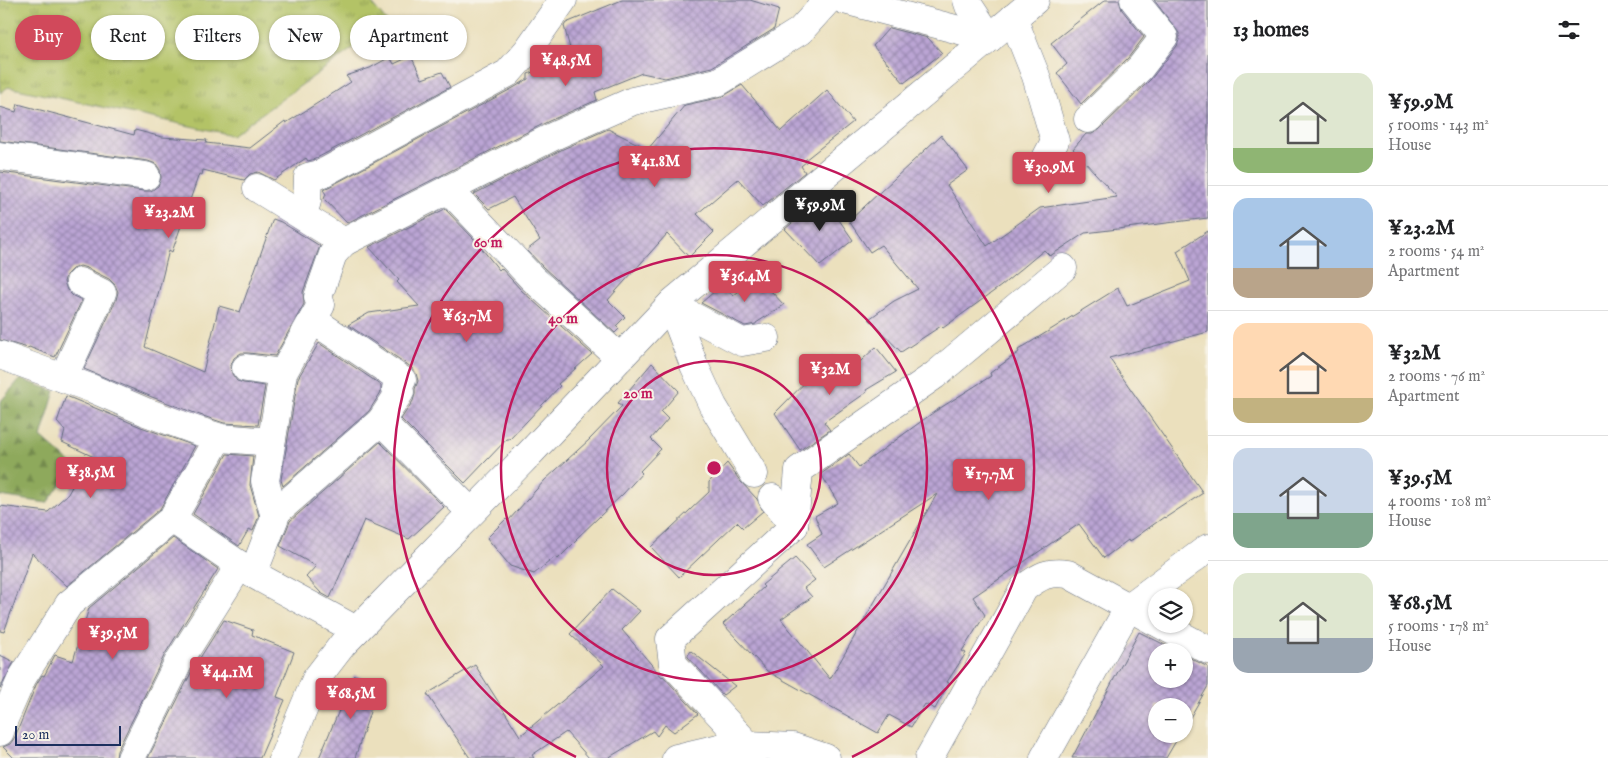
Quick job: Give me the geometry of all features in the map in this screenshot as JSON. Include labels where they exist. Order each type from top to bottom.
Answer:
[{"type":"street","points":[[304,216],[308,177],[321,174],[508,73],[563,0]]},
{"type":"street","points":[[131,758],[178,661],[246,570],[275,517],[265,482],[284,373],[321,305],[318,297],[333,254],[344,242],[556,135],[633,101],[718,82],[800,31],[828,0]]},
{"type":"street","points":[[844,0],[990,38]]},
{"type":"street","points":[[967,0],[990,38]]},
{"type":"street","points":[[283,758],[316,679],[343,644],[671,305],[948,84],[990,38],[1035,0]]},
{"type":"street","points":[[1088,119],[1140,68],[1164,37],[1134,0]]},
{"type":"street","points":[[1013,18],[1036,76],[1054,141],[1044,162]]},
{"type":"street","points":[[0,156],[146,176]]},
{"type":"street","points":[[257,188],[344,242]]},
{"type":"street","points":[[448,189],[532,278],[620,358]]},
{"type":"street","points":[[750,751],[673,664],[670,639],[794,526],[799,470],[935,375],[1063,268]]},
{"type":"street","points":[[63,378],[102,293],[80,282]]},
{"type":"street","points":[[671,305],[742,342],[766,338]]},
{"type":"street","points":[[671,305],[712,406],[754,474]]},
{"type":"street","points":[[274,514],[381,421],[400,392],[396,389],[402,380],[313,320]]},
{"type":"street","points":[[0,355],[218,438],[271,442]]},
{"type":"street","points":[[246,368],[284,373]]},
{"type":"street","points":[[381,421],[471,512]]},
{"type":"street","points":[[0,732],[22,678],[69,604],[172,519],[218,438]]},
{"type":"street","points":[[772,498],[794,526]]},
{"type":"street","points":[[172,519],[246,570],[356,630]]},
{"type":"street","points":[[1044,758],[1129,607],[1208,548]]},
{"type":"street","points":[[929,758],[1024,588],[1038,577],[1055,572],[1068,574],[1148,618]]},
{"type":"street","points":[[1177,633],[1208,650]]},
{"type":"street","points":[[676,758],[731,745],[750,751],[793,747],[826,758]]},
{"type":"green space","points":[[0,0],[369,0],[381,15],[350,15],[350,50],[340,57],[340,15],[269,15],[269,60],[336,60],[232,135],[8,87],[0,93]]},
{"type":"green space","points":[[20,379],[55,391],[41,437],[74,466],[47,503],[0,496],[0,402]]},
{"type":"building","points":[[622,0],[750,0],[779,9],[774,29],[712,67],[665,78],[642,73],[595,92],[597,100],[549,121],[347,223],[324,199],[326,194],[323,190],[515,87],[528,79],[528,74],[572,56],[564,26],[566,23]]},
{"type":"building","points":[[1105,0],[1119,0],[1122,10],[1144,37],[1128,58],[1081,104],[1057,73],[1067,64],[1051,43]]},
{"type":"building","points":[[1154,0],[1208,0],[1208,218],[1085,233],[1050,256],[1044,250],[1001,286],[943,328],[941,326],[901,352],[869,319],[894,301],[918,289],[881,245],[870,252],[849,221],[941,135],[968,170],[947,185],[987,246],[1040,208],[1117,197],[1073,149],[1086,134],[1092,134],[1099,130],[1151,79],[1177,46],[1179,33]]},
{"type":"building","points":[[889,28],[928,38],[942,53],[904,83],[873,46]]},
{"type":"building","points":[[385,60],[392,60],[394,64],[402,60],[413,60],[422,79],[442,72],[450,87],[315,159],[308,161],[306,158],[274,180],[258,172],[250,174],[244,180],[203,170],[202,175],[199,174],[172,252],[169,250],[145,347],[203,372],[219,306],[240,312],[273,219],[320,246],[303,292],[304,304],[275,356],[241,353],[234,358],[231,365],[232,374],[237,381],[265,386],[258,425],[224,423],[152,397],[84,369],[118,292],[115,285],[109,279],[87,268],[80,266],[72,269],[66,275],[64,282],[67,290],[73,296],[82,300],[55,357],[29,347],[0,340],[0,172],[144,191],[151,191],[158,186],[161,178],[160,170],[156,164],[148,161],[0,141],[0,107],[16,112],[18,104],[134,135],[135,130],[162,137],[207,140],[206,143],[250,148],[285,121],[286,123],[351,82],[346,76],[370,68]]},
{"type":"building","points":[[742,85],[781,131],[827,90],[853,122],[805,160],[807,161],[801,166],[805,172],[763,206],[738,179],[697,214],[714,232],[689,257],[667,234],[608,300],[625,317],[616,326],[619,329],[615,333],[527,250],[540,240],[513,197],[489,209],[474,194],[563,149],[608,129],[648,149],[685,105],[722,97]]},
{"type":"building","points":[[823,197],[853,240],[820,266],[785,229]]},
{"type":"building","points":[[445,209],[474,239],[499,270],[501,268],[521,290],[592,354],[558,384],[560,386],[465,483],[401,419],[413,401],[418,381],[416,373],[411,367],[348,325],[369,313],[419,306],[397,282],[399,280],[369,247]]},
{"type":"building","points":[[1208,231],[1208,332],[1109,358],[1203,493],[1164,517],[1129,542],[1128,540],[1104,558],[1079,524],[973,597],[985,615],[962,651],[966,653],[947,682],[949,683],[935,709],[925,704],[911,727],[889,715],[878,733],[767,671],[723,624],[764,587],[762,585],[795,558],[815,580],[804,588],[812,597],[781,619],[830,679],[937,494],[824,567],[807,544],[822,534],[815,516],[838,503],[821,474],[849,454],[859,467],[934,412],[991,376],[990,373],[1019,352],[1018,350],[1118,288],[1127,306],[1190,281],[1177,251]]},
{"type":"building","points":[[757,276],[784,305],[756,324],[745,326],[701,303],[723,284],[733,296]]},
{"type":"building","points":[[319,343],[381,385],[381,392],[369,411],[283,486],[281,480],[298,378]]},
{"type":"building","points":[[876,347],[896,372],[866,390],[867,392],[824,422],[830,430],[800,450],[775,413],[832,355],[849,372]]},
{"type":"building","points":[[652,363],[679,391],[661,412],[668,419],[651,439],[661,449],[640,471],[642,473],[623,494],[558,559],[555,557],[534,574],[510,566],[487,538],[506,519],[508,521],[545,480],[589,440],[622,406],[618,403]]},
{"type":"building","points":[[66,396],[141,427],[195,446],[160,509],[67,586],[32,553],[4,632],[0,631],[0,506],[48,512],[68,494],[76,479],[94,457],[62,442],[65,431],[57,422]]},
{"type":"building","points":[[380,442],[444,507],[409,539],[364,520],[330,598],[321,593],[306,577],[316,566],[280,546],[290,521]]},
{"type":"building","points":[[227,454],[253,456],[250,485],[259,516],[253,531],[249,529],[239,546],[193,514]]},
{"type":"building","points":[[727,463],[757,499],[763,511],[743,528],[737,522],[679,577],[651,547],[709,492],[709,482]]},
{"type":"building","points":[[173,538],[218,569],[165,654],[117,751],[116,758],[14,758],[3,747],[10,744],[15,737],[36,685],[42,675],[44,676],[55,655],[73,661],[89,608]]},
{"type":"building","points":[[612,589],[640,611],[622,630],[662,677],[698,714],[674,732],[665,725],[657,736],[653,731],[608,758],[589,758],[566,732],[532,755],[534,758],[470,758],[427,694],[475,665],[520,736],[604,666],[570,634]]},
{"type":"building","points":[[224,620],[253,630],[252,635],[294,652],[277,697],[285,700],[260,758],[148,758],[193,669]]},
{"type":"building","points":[[1139,632],[1161,643],[1148,643],[1148,688],[1193,688],[1193,660],[1208,667],[1208,686],[1193,712],[1193,698],[1148,698],[1148,743],[1175,743],[1166,758],[1072,758]]},
{"type":"building","points":[[691,651],[735,686],[723,695],[688,657]]},
{"type":"building","points":[[0,655],[14,662],[0,689]]},
{"type":"building","points":[[354,675],[379,684],[355,758],[319,758]]}]
